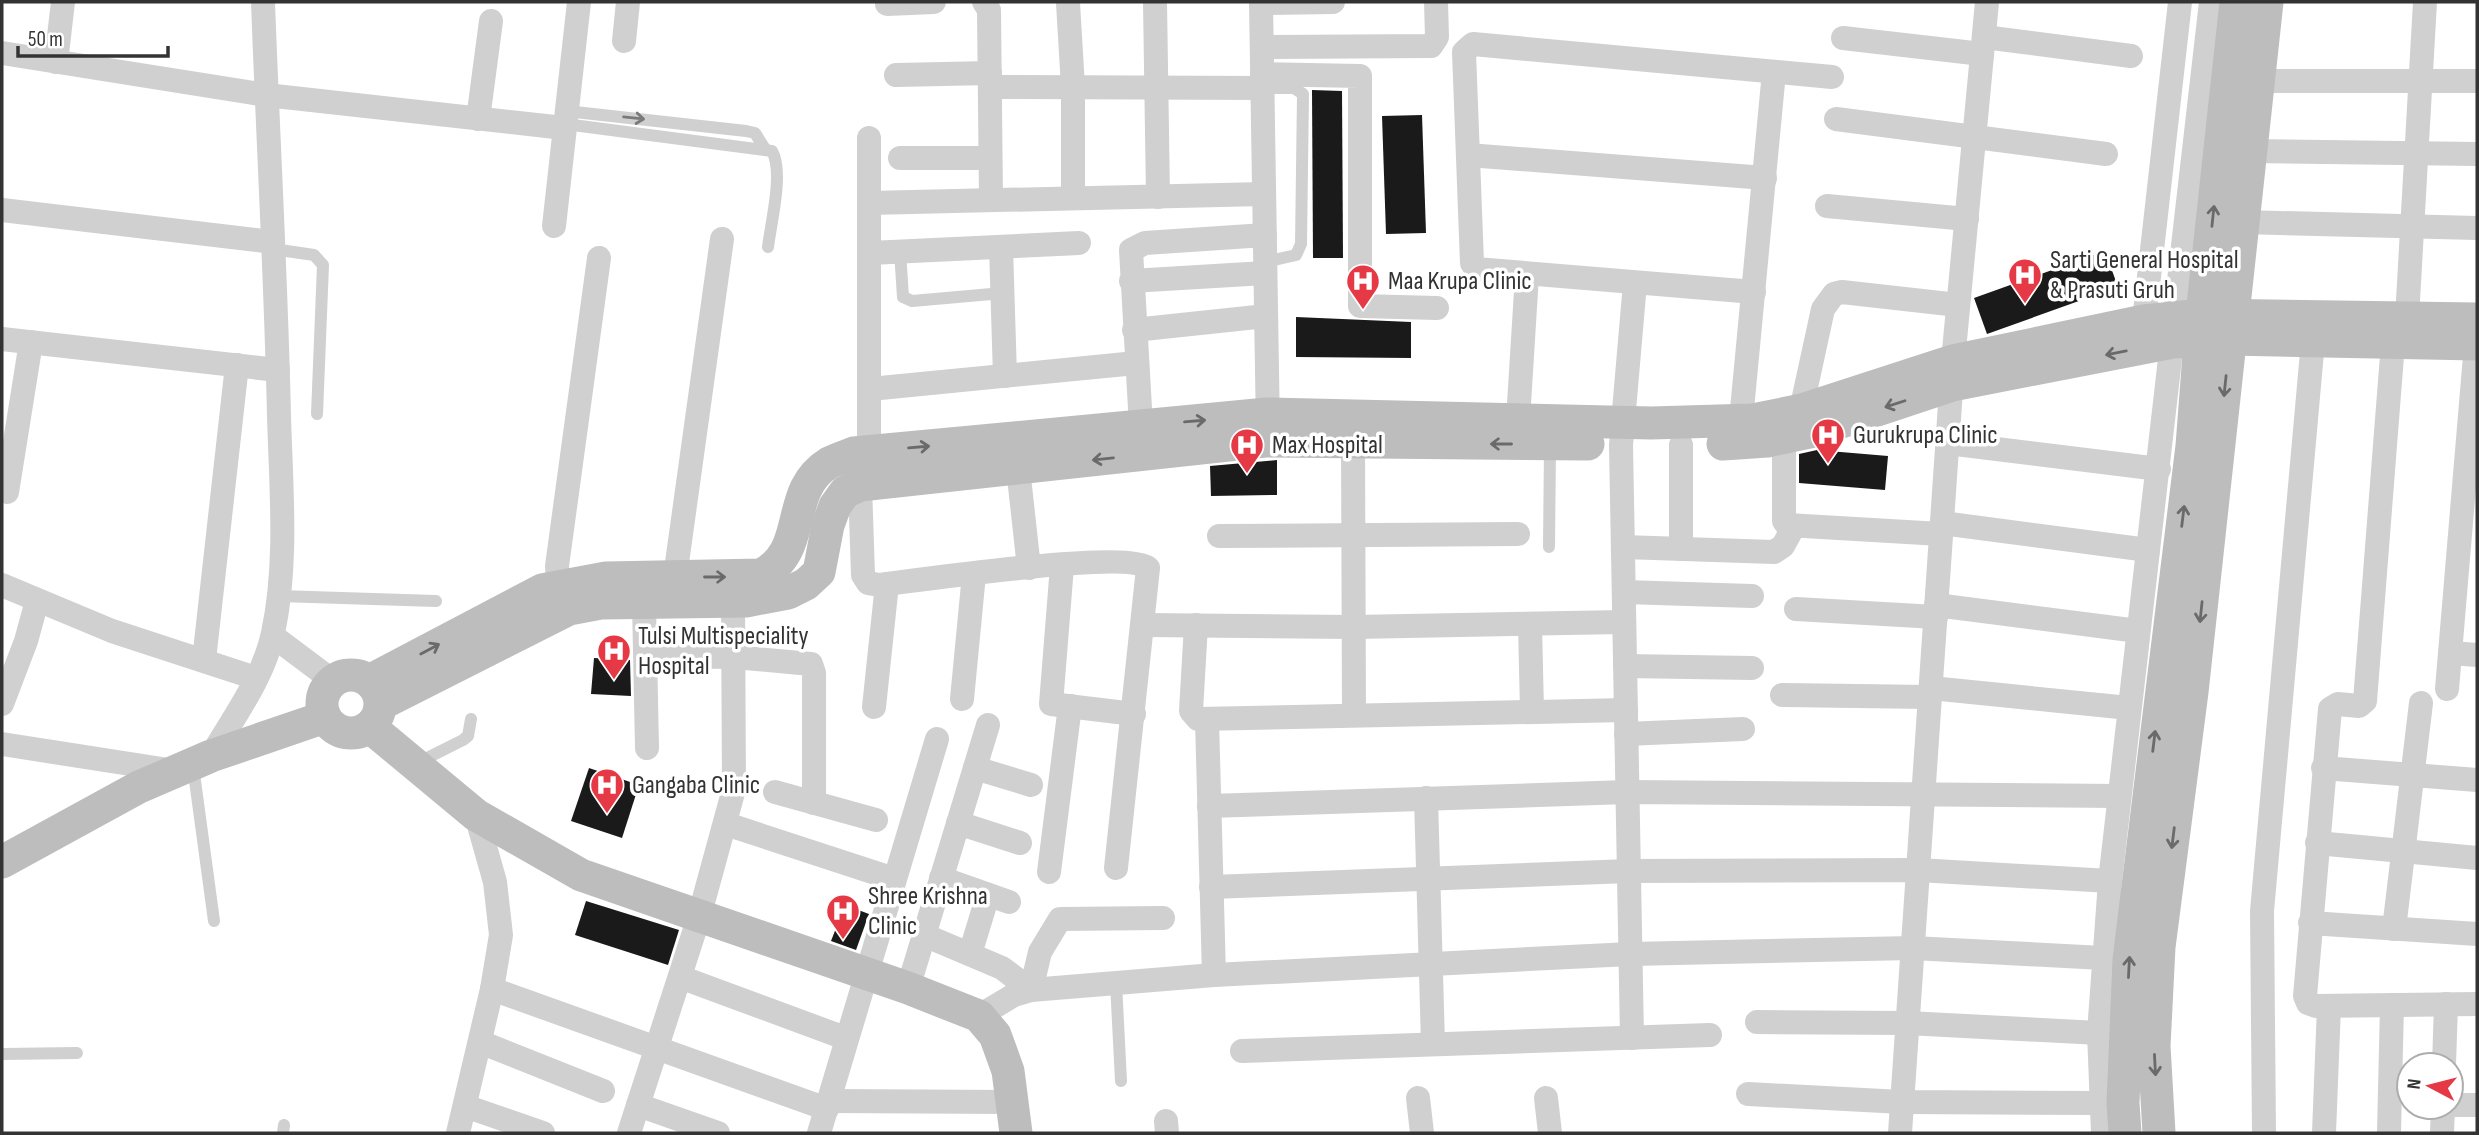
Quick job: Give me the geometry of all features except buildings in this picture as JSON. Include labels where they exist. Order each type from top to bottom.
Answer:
[{"type":"street","points":[[56,62],[63,2]]},
{"type":"street","points":[[193,764],[256,678],[273,636],[279,596],[282,538],[278,370],[263,2]]},
{"type":"street","points":[[554,226],[579,2]]},
{"type":"street","points":[[624,41],[628,2]]},
{"type":"street","points":[[887,4],[934,2]]},
{"type":"street","points":[[984,2],[989,10],[990,200]]},
{"type":"street","points":[[1155,2],[1158,197]]},
{"type":"street","points":[[1268,428],[1261,2],[1333,2]]},
{"type":"street","points":[[1262,47],[1431,46],[1437,37],[1436,2]]},
{"type":"street","points":[[1900,1133],[1952,373],[1987,2]]},
{"type":"street","points":[[2159,1133],[2154,1046],[2159,947],[2192,692],[2194,327],[2180,2]]},
{"type":"street","points":[[2125,1133],[2123,1102],[2129,960],[2192,446],[2194,327],[2211,2]]},
{"type":"street","points":[[2103,1133],[2099,1033],[2103,958],[2138,631],[2159,469],[2194,327],[2236,2]]},
{"type":"street","points":[[2194,327],[2242,222],[2267,2]]},
{"type":"street","points":[[2426,2],[2411,226],[2365,701],[2359,706],[2339,704],[2330,709],[2305,996],[2308,1003],[2329,1006],[2477,1004]]},
{"type":"street","points":[[1068,3],[1073,87],[1073,198]]},
{"type":"street","points":[[478,119],[491,22]]},
{"type":"street","points":[[1843,38],[2131,56]]},
{"type":"street","points":[[1754,292],[1481,271],[1472,263],[1465,52],[1474,44],[1832,77]]},
{"type":"street","points":[[2,53],[266,95],[478,119],[565,121]]},
{"type":"street","points":[[1741,421],[1774,72]]},
{"type":"street","points":[[897,75],[1073,87],[1157,88],[1360,76],[1360,306],[1437,308]]},
{"type":"street","points":[[2258,81],[2477,82]]},
{"type":"street","points":[[1836,119],[2106,154]]},
{"type":"street","points":[[869,138],[869,452]]},
{"type":"street","points":[[2250,151],[2477,153]]},
{"type":"street","points":[[1468,155],[1765,178]]},
{"type":"street","points":[[900,158],[990,159]]},
{"type":"street","points":[[869,203],[1264,194]]},
{"type":"street","points":[[1827,206],[1967,219]]},
{"type":"street","points":[[2,210],[273,245]]},
{"type":"street","points":[[2242,222],[2477,228]]},
{"type":"street","points":[[1141,426],[1129,259],[1135,246],[1265,235]]},
{"type":"street","points":[[647,748],[647,656],[665,594],[722,240]]},
{"type":"street","points":[[870,253],[1079,243]]},
{"type":"street","points":[[1001,247],[1005,376]]},
{"type":"street","points":[[565,597],[558,584],[557,566],[599,258]]},
{"type":"street","points":[[1131,281],[1265,267]]},
{"type":"street","points":[[1518,420],[1527,275]]},
{"type":"street","points":[[1632,1038],[1622,434],[1635,283]]},
{"type":"street","points":[[1958,305],[1842,292],[1834,294],[1823,309],[1794,427],[1784,521],[1794,526],[1942,529],[2148,550]]},
{"type":"street","points":[[1134,330],[1266,316]]},
{"type":"street","points":[[2194,327],[2313,341],[2400,330]]},
{"type":"street","points":[[492,989],[828,1105],[1014,1118],[1008,1072],[995,1035],[979,1016],[908,988],[581,875],[476,815],[417,764],[373,704],[358,676],[345,676],[333,681],[325,692],[322,704],[325,717],[333,727],[345,733],[358,733],[373,704],[542,590],[565,597],[606,578],[665,594],[733,601],[772,599],[806,584],[819,572],[828,525],[835,506],[845,492],[860,485],[1141,426],[1268,428],[1518,420],[1681,445],[1729,444],[1794,427],[1952,373],[2194,327],[2400,330],[2477,336],[2467,571],[2447,689]]},
{"type":"street","points":[[2,339],[278,370]]},
{"type":"street","points":[[2264,1133],[2262,911],[2313,341]]},
{"type":"street","points":[[7,492],[31,342]]},
{"type":"street","points":[[870,389],[1136,363]]},
{"type":"street","points":[[204,660],[237,365]]},
{"type":"street","points":[[665,594],[761,575],[778,566],[789,551],[806,488],[828,464],[854,453],[1016,453],[1268,428],[1353,442],[1549,444],[1741,421],[1794,427]]},
{"type":"street","points":[[1353,442],[1354,715]]},
{"type":"street","points":[[1948,443],[2159,469]]},
{"type":"street","points":[[1681,445],[1681,549]]},
{"type":"street","points":[[1016,453],[1029,568]]},
{"type":"street","points":[[860,485],[863,575],[868,583],[887,584],[1062,566],[1141,563],[1148,568],[1116,868]]},
{"type":"street","points":[[1623,547],[1779,551],[1794,526]]},
{"type":"street","points":[[1219,536],[1518,534]]},
{"type":"street","points":[[1062,566],[1051,704],[1134,714]]},
{"type":"street","points":[[962,699],[974,574]]},
{"type":"street","points":[[874,707],[887,584]]},
{"type":"street","points":[[2,585],[112,631],[256,678]]},
{"type":"street","points":[[1624,592],[1752,596]]},
{"type":"street","points":[[2,704],[26,641],[37,601]]},
{"type":"street","points":[[629,1133],[680,978],[726,824],[735,770],[733,601]]},
{"type":"street","points":[[1796,609],[1936,611],[2138,631]]},
{"type":"street","points":[[1144,625],[1354,626],[1624,622]]},
{"type":"street","points":[[1530,624],[1532,712]]},
{"type":"street","points":[[1196,625],[1191,711],[1198,719],[1532,712],[1626,722],[1743,729]]},
{"type":"street","points":[[273,636],[333,681]]},
{"type":"street","points":[[2451,653],[2477,655]]},
{"type":"street","points":[[647,656],[734,657],[811,664],[814,673],[814,803]]},
{"type":"street","points":[[1625,666],[1752,668]]},
{"type":"street","points":[[1782,695],[1930,693],[2129,708]]},
{"type":"street","points":[[2394,929],[2420,704]]},
{"type":"street","points":[[1049,873],[1070,706]]},
{"type":"street","points":[[2,862],[193,764],[325,717]]},
{"type":"street","points":[[1206,720],[1214,975]]},
{"type":"street","points":[[908,988],[988,725]]},
{"type":"street","points":[[819,1133],[864,974],[937,739]]},
{"type":"street","points":[[2,744],[193,764]]},
{"type":"street","points":[[975,768],[1031,785]]},
{"type":"street","points":[[2323,768],[2477,780]]},
{"type":"street","points":[[775,792],[876,820]]},
{"type":"street","points":[[1209,806],[1627,792],[2119,796]]},
{"type":"street","points":[[1426,798],[1433,1044]]},
{"type":"street","points":[[458,1133],[492,989],[502,934],[495,882],[476,815]]},
{"type":"street","points":[[958,823],[1020,843]]},
{"type":"street","points":[[726,824],[894,878]]},
{"type":"street","points":[[2317,843],[2477,858]]},
{"type":"street","points":[[1211,887],[1629,871],[1918,870],[2110,881]]},
{"type":"street","points":[[942,878],[999,899],[970,954]]},
{"type":"street","points":[[1031,990],[1040,952],[1060,919],[1163,918]]},
{"type":"street","points":[[2310,923],[2477,934]]},
{"type":"street","points":[[924,935],[1002,968],[1031,990]]},
{"type":"street","points":[[979,1016],[1014,995],[1031,990],[1214,975],[1630,954],[1913,948],[2103,958]]},
{"type":"street","points":[[680,978],[845,1038]]},
{"type":"street","points":[[2444,1051],[2446,1004]]},
{"type":"street","points":[[2389,1133],[2392,1005]]},
{"type":"street","points":[[2324,1133],[2329,1006]]},
{"type":"street","points":[[1757,1023],[1907,1023],[2099,1033]]},
{"type":"street","points":[[1242,1051],[1710,1035]]},
{"type":"street","points":[[480,1042],[603,1091]]},
{"type":"street","points":[[1748,1094],[1902,1101],[2101,1103]]},
{"type":"street","points":[[1418,1098],[1422,1133]]},
{"type":"street","points":[[1545,1098],[1550,1133]]},
{"type":"street","points":[[638,1105],[718,1133]]},
{"type":"street","points":[[465,1106],[543,1133]]},
{"type":"lane","points":[[1262,81],[1294,88],[1303,94],[1301,244],[1296,255],[1265,267]]},
{"type":"lane","points":[[565,121],[755,133],[765,149],[772,152],[777,160],[768,247]]},
{"type":"lane","points":[[273,245],[314,255],[323,265],[317,414]]},
{"type":"lane","points":[[900,251],[903,298],[912,301],[1003,293]]},
{"type":"lane","points":[[1549,444],[1549,547]]},
{"type":"lane","points":[[279,596],[436,601]]},
{"type":"lane","points":[[417,764],[468,736],[471,719]]},
{"type":"lane","points":[[193,764],[214,921]]},
{"type":"lane","points":[[1116,983],[1121,1081]]},
{"type":"lane","points":[[2,1054],[77,1053]]},
{"type":"place","name":"Sarti General Hospital & Prasuti Gruh","points":[[2025,305]]},
{"type":"place","name":"Maa Krupa Clinic","points":[[1363,311]]},
{"type":"place","name":"Gurukrupa Clinic","points":[[1828,465]]},
{"type":"place","name":"Max Hospital","points":[[1247,475]]},
{"type":"place","name":"Tulsi Multispeciality Hospital","points":[[614,681]]},
{"type":"place","name":"Gangaba Clinic","points":[[607,815]]},
{"type":"place","name":"Shree Krishna Clinic","points":[[843,941]]}]
